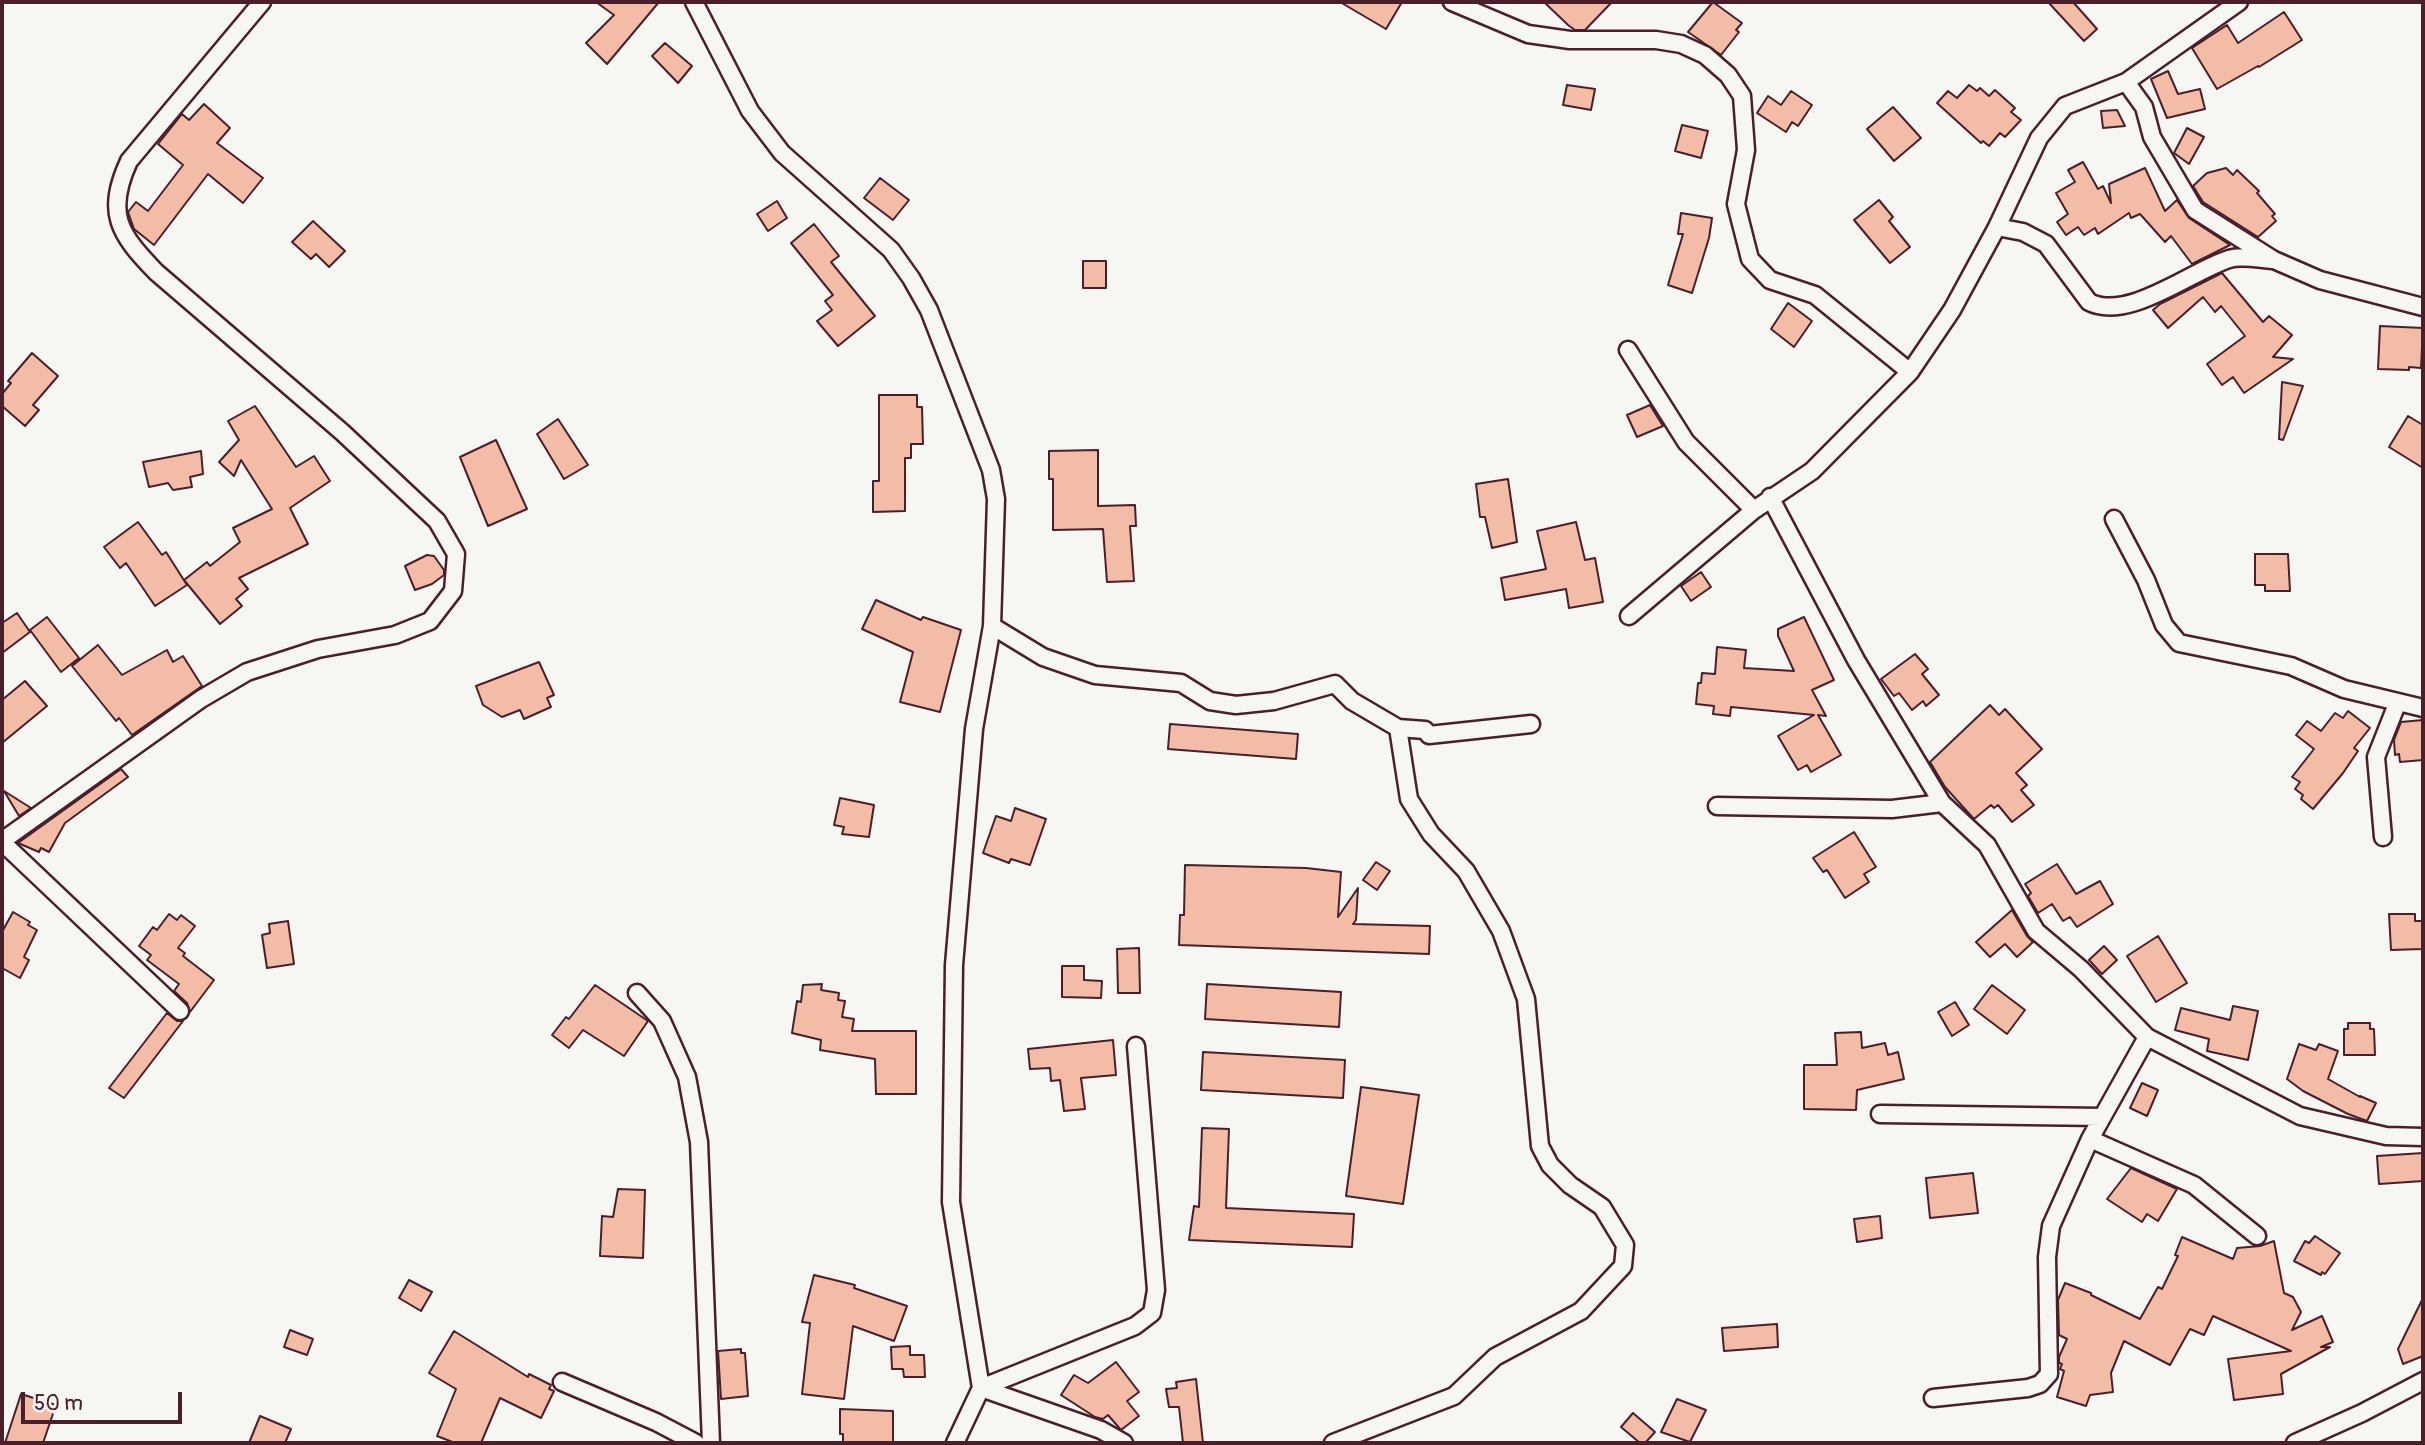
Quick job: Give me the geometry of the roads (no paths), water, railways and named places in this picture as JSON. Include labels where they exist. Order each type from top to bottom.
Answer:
[{"type":"street","points":[[180,1011],[2,842],[201,699],[247,672],[318,649],[395,635],[430,621],[453,591],[456,554],[437,522],[342,432],[156,272],[130,246],[118,224],[119,183],[129,161],[262,2]]},
{"type":"street","points":[[694,2],[750,111],[782,153],[891,250],[911,278],[929,310],[991,470],[996,499],[992,626],[974,729],[954,965],[951,1202],[981,1388],[955,1443]]},
{"type":"street","points":[[1452,2],[1528,34],[1570,40],[1656,40],[1681,44],[1705,55],[1728,75],[1742,96],[1746,150],[1736,204],[1750,258],[1770,280],[1815,295],[1910,372]]},
{"type":"street","points":[[1629,617],[1754,510],[1812,471],[1910,372],[1952,310],[1997,227],[2039,138],[2065,106],[2126,82],[2239,2]]},
{"type":"street","points":[[2126,82],[2144,107],[2152,137],[2195,210],[2274,260],[2320,280],[2423,307]]},
{"type":"street","points":[[1997,227],[2024,232],[2046,244],[2089,302],[2098,307],[2131,304],[2232,257],[2274,260]]},
{"type":"street","points":[[1628,350],[1686,442],[1754,510]]},
{"type":"street","points":[[1770,498],[1856,660],[1942,803],[1987,845],[2036,931],[2081,968],[2147,1037],[2300,1116],[2386,1136],[2423,1137]]},
{"type":"street","points":[[2114,519],[2147,580],[2164,625],[2179,643],[2291,666],[2344,689],[2397,704],[2423,708]]},
{"type":"street","points":[[992,626],[1043,657],[1094,675],[1181,683],[1210,701],[1236,705],[1274,701],[1335,684],[1352,701],[1398,728],[1425,730],[1429,734],[1531,724]]},
{"type":"street","points":[[2383,837],[2376,757],[2397,704]]},
{"type":"street","points":[[1333,1443],[1454,1396],[1495,1357],[1581,1311],[1623,1266],[1625,1245],[1602,1207],[1570,1185],[1550,1165],[1540,1146],[1526,999],[1501,931],[1466,871],[1431,834],[1409,799],[1398,728]]},
{"type":"street","points":[[1717,806],[1892,809],[1942,803]]},
{"type":"street","points":[[637,993],[663,1021],[687,1077],[699,1142],[711,1443]]},
{"type":"street","points":[[1933,1398],[2028,1388],[2040,1384],[2049,1374],[2047,1257],[2051,1226],[2090,1139],[2147,1037]]},
{"type":"street","points":[[981,1388],[1135,1326],[1152,1313],[1156,1290],[1136,1046]]},
{"type":"street","points":[[1880,1114],[2102,1117]]},
{"type":"street","points":[[2090,1139],[2194,1185],[2257,1236]]},
{"type":"street","points":[[2295,1443],[2362,1413],[2423,1381]]},
{"type":"street","points":[[562,1382],[656,1422],[696,1443]]},
{"type":"street","points":[[981,1388],[1101,1430],[1124,1443]]}]
